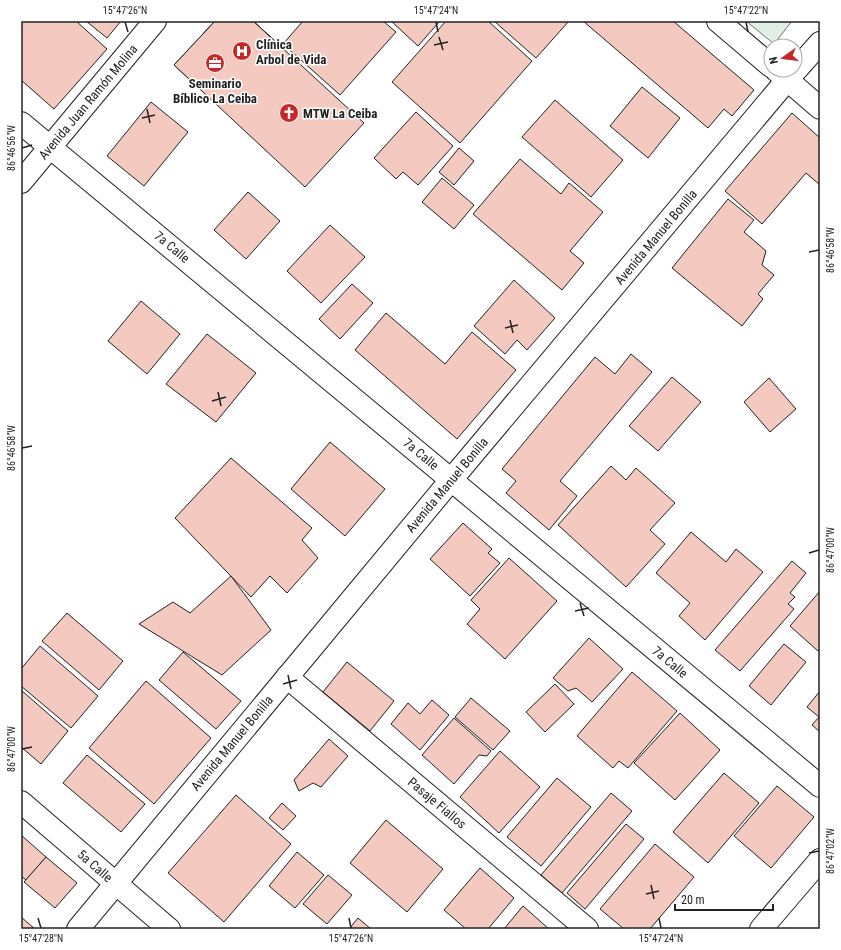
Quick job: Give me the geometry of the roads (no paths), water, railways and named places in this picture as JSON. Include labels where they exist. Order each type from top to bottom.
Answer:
[{"type":"street","name":"Avenida Juan Ramón Molina","points":[[21,182],[155,21]]},
{"type":"street","points":[[718,21],[763,59]]},
{"type":"street","name":"Avenida Manuel Bonilla","points":[[803,57],[820,43]]},
{"type":"street","name":"Avenida Manuel Bonilla","points":[[78,929],[451,480],[780,78]]},
{"type":"street","points":[[785,78],[820,108]]},
{"type":"street","name":"7a Calle","points":[[21,123],[820,786]]},
{"type":"street","name":"Pasaje Fiallos","points":[[287,677],[587,929]]},
{"type":"street","name":"5a Calle","points":[[21,802],[169,929]]},
{"type":"street","points":[[761,929],[820,860]]},
{"type":"place","name":"Clínica Arbol de Vida","points":[[242,51]]},
{"type":"place","name":"Seminario Bíblico La Ceiba","points":[[215,63]]},
{"type":"place","name":"MTW La Ceiba","points":[[289,113]]}]
